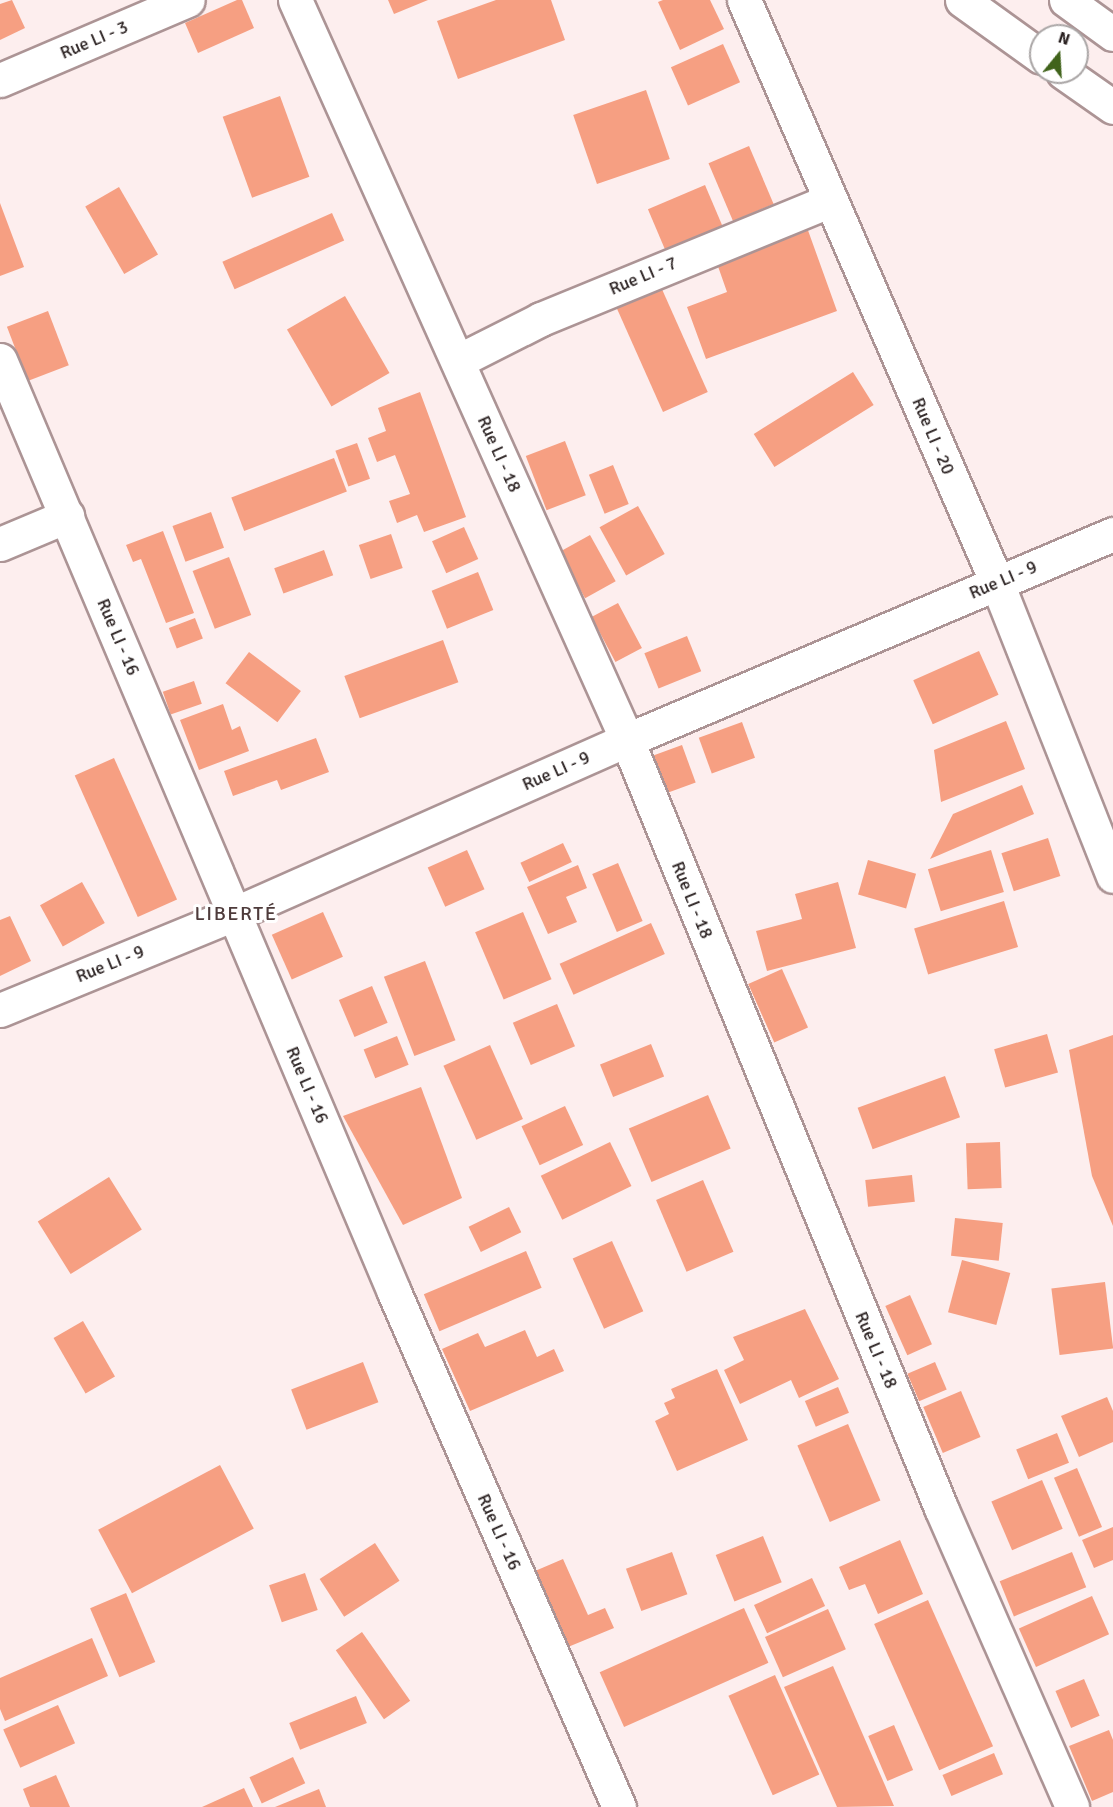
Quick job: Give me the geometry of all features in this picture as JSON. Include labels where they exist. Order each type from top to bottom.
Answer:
[{"type":"street","name":"Rue LI - 3","points":[[0,80],[188,0]]},
{"type":"street","name":"Rue LI - 18","points":[[295,0],[627,740],[941,1508],[1072,1807]]},
{"type":"street","name":"Rue LI - 20","points":[[744,0],[997,583],[1113,876]]},
{"type":"street","points":[[962,0],[1029,48]]},
{"type":"street","points":[[1066,0],[1113,34]]},
{"type":"street","points":[[1080,84],[1113,107]]},
{"type":"street","name":"Rue LI - 7","points":[[458,361],[541,319],[831,200]]},
{"type":"street","name":"Rue LI - 16","points":[[0,360],[236,913],[394,1292],[620,1807]]},
{"type":"street","points":[[0,544],[67,516]]},
{"type":"street","name":"Rue LI - 9","points":[[0,1010],[236,913],[627,740],[1113,534]]},
{"type":"building","points":[[12,0],[25,28],[0,40],[0,4]]},
{"type":"building","points":[[237,0],[242,0],[254,28],[198,53],[185,23]]},
{"type":"building","points":[[388,0],[428,0],[394,14]]},
{"type":"building","points":[[496,0],[551,0],[565,40],[458,79],[437,21]]},
{"type":"building","points":[[663,0],[710,0],[724,29],[680,50],[658,2]]},
{"type":"building","points":[[723,44],[740,82],[688,106],[671,67]]},
{"type":"building","points":[[646,90],[670,159],[597,184],[573,115]]},
{"type":"building","points":[[280,96],[309,177],[252,198],[223,117]]},
{"type":"building","points":[[749,146],[774,204],[733,221],[708,163]]},
{"type":"building","points":[[705,185],[725,233],[668,257],[648,209]]},
{"type":"building","points":[[119,187],[158,255],[124,274],[85,206]]},
{"type":"building","points":[[0,203],[24,267],[0,276]]},
{"type":"building","points":[[332,213],[344,240],[235,289],[222,262]]},
{"type":"building","points":[[805,222],[837,311],[706,359],[687,307],[727,292],[714,255]]},
{"type":"building","points":[[661,287],[708,392],[663,412],[616,307]]},
{"type":"building","points":[[345,296],[390,373],[331,407],[287,330]]},
{"type":"building","points":[[48,311],[69,365],[28,381],[7,327]]},
{"type":"building","points":[[853,372],[874,405],[774,467],[754,434]]},
{"type":"building","points":[[420,392],[466,517],[424,532],[417,515],[397,523],[389,501],[410,494],[395,455],[377,462],[368,438],[386,431],[378,408]]},
{"type":"building","points":[[565,441],[586,495],[547,510],[526,456]]},
{"type":"building","points":[[357,443],[370,479],[348,487],[335,451]]},
{"type":"building","points":[[334,458],[347,492],[244,531],[231,497]]},
{"type":"building","points":[[613,465],[629,504],[605,514],[589,475]]},
{"type":"building","points":[[638,506],[665,554],[626,575],[600,527]]},
{"type":"building","points":[[211,512],[224,548],[185,562],[172,526]]},
{"type":"building","points":[[464,527],[478,559],[446,573],[432,541]]},
{"type":"building","points":[[163,531],[194,613],[166,623],[141,559],[133,562],[126,545]]},
{"type":"building","points":[[391,534],[403,568],[371,579],[359,545]]},
{"type":"building","points":[[590,535],[616,581],[585,598],[559,552]]},
{"type":"building","points":[[324,550],[333,575],[283,593],[274,568]]},
{"type":"building","points":[[229,557],[251,615],[215,629],[193,571]]},
{"type":"building","points":[[478,572],[493,610],[447,629],[432,591]]},
{"type":"building","points":[[618,603],[642,648],[615,662],[592,617]]},
{"type":"building","points":[[195,618],[203,639],[177,649],[169,628]]},
{"type":"building","points":[[687,636],[701,671],[659,688],[644,653]]},
{"type":"building","points":[[443,640],[458,682],[360,718],[344,676]]},
{"type":"building","points":[[979,651],[999,695],[933,724],[913,680]]},
{"type":"building","points":[[249,652],[301,691],[277,722],[226,683]]},
{"type":"building","points":[[194,681],[202,704],[171,714],[163,692]]},
{"type":"building","points":[[223,704],[232,730],[240,726],[249,751],[199,770],[180,720]]},
{"type":"building","points":[[1006,721],[1025,769],[941,802],[934,750]]},
{"type":"building","points":[[742,722],[755,758],[712,773],[699,738]]},
{"type":"building","points":[[316,738],[329,772],[281,790],[277,780],[233,796],[224,771]]},
{"type":"building","points":[[682,745],[696,783],[658,796],[644,759]]},
{"type":"building","points":[[114,758],[177,900],[138,917],[75,775]]},
{"type":"building","points":[[1022,785],[1034,814],[930,859],[953,814]]},
{"type":"building","points":[[1048,838],[1060,876],[1014,891],[1001,853]]},
{"type":"building","points":[[563,843],[572,862],[529,882],[520,863]]},
{"type":"building","points":[[467,850],[484,889],[445,907],[428,867]]},
{"type":"building","points":[[991,850],[1004,892],[941,911],[928,869]]},
{"type":"building","points":[[868,860],[916,874],[906,908],[858,895]]},
{"type":"building","points":[[618,863],[643,921],[617,932],[592,874]]},
{"type":"building","points":[[578,865],[587,888],[566,897],[577,922],[548,934],[527,887]]},
{"type":"building","points":[[82,882],[105,923],[63,946],[40,905]]},
{"type":"building","points":[[838,882],[856,948],[767,971],[756,931],[802,919],[795,894]]},
{"type":"building","points":[[1004,901],[1018,947],[928,974],[914,928]]},
{"type":"building","points":[[323,912],[343,957],[292,980],[272,935]]},
{"type":"building","points":[[523,912],[552,979],[504,1000],[475,932]]},
{"type":"building","points":[[10,916],[31,961],[0,976],[0,920]]},
{"type":"building","points":[[651,923],[665,954],[573,995],[560,964]]},
{"type":"building","points":[[425,961],[455,1040],[414,1056],[384,977]]},
{"type":"building","points":[[782,969],[808,1027],[774,1043],[748,984]]},
{"type":"building","points":[[372,986],[388,1023],[354,1037],[339,1000]]},
{"type":"building","points":[[557,1004],[575,1046],[531,1065],[513,1023]]},
{"type":"building","points":[[1047,1034],[1058,1072],[1005,1088],[994,1049]]},
{"type":"building","points":[[1113,1035],[1113,1226],[1092,1176],[1069,1050]]},
{"type":"building","points":[[397,1036],[409,1065],[375,1078],[364,1049]]},
{"type":"building","points":[[651,1044],[664,1076],[613,1097],[600,1065]]},
{"type":"building","points":[[490,1045],[523,1119],[476,1140],[443,1066]]},
{"type":"building","points":[[945,1076],[960,1117],[873,1149],[858,1108]]},
{"type":"building","points":[[421,1087],[462,1198],[403,1225],[343,1116]]},
{"type":"building","points":[[708,1095],[731,1148],[651,1182],[629,1129]]},
{"type":"building","points":[[565,1106],[583,1145],[540,1165],[521,1126]]},
{"type":"building","points":[[610,1142],[631,1186],[562,1220],[541,1176]]},
{"type":"building","points":[[1000,1142],[1002,1188],[968,1189],[966,1143]]},
{"type":"building","points":[[912,1175],[915,1202],[868,1207],[865,1180]]},
{"type":"building","points":[[109,1177],[142,1230],[71,1274],[38,1222]]},
{"type":"building","points":[[703,1180],[733,1252],[687,1272],[656,1200]]},
{"type":"building","points":[[509,1207],[521,1232],[481,1252],[469,1227]]},
{"type":"building","points":[[955,1218],[1003,1223],[999,1261],[951,1256]]},
{"type":"building","points":[[612,1241],[643,1311],[604,1329],[573,1258]]},
{"type":"building","points":[[526,1251],[542,1288],[439,1331],[424,1294]]},
{"type":"building","points":[[962,1260],[1010,1273],[996,1325],[948,1312]]},
{"type":"building","points":[[1105,1282],[1113,1349],[1060,1355],[1051,1289]]},
{"type":"building","points":[[910,1295],[932,1344],[907,1355],[885,1306]]},
{"type":"building","points":[[805,1309],[839,1379],[799,1398],[791,1380],[740,1404],[724,1370],[744,1360],[733,1337]]},
{"type":"building","points":[[83,1321],[115,1376],[86,1393],[54,1338]]},
{"type":"building","points":[[525,1330],[537,1357],[554,1349],[564,1371],[470,1411],[442,1349],[478,1333],[485,1347]]},
{"type":"building","points":[[363,1362],[378,1402],[307,1430],[291,1390]]},
{"type":"building","points":[[935,1362],[947,1390],[919,1401],[907,1374]]},
{"type":"building","points":[[717,1369],[748,1440],[677,1471],[655,1421],[669,1414],[664,1403],[675,1398],[671,1389]]},
{"type":"building","points":[[838,1387],[849,1413],[816,1427],[805,1401]]},
{"type":"building","points":[[961,1391],[981,1437],[943,1453],[923,1407]]},
{"type":"building","points":[[1107,1397],[1113,1411],[1113,1442],[1079,1457],[1061,1416]]},
{"type":"building","points":[[848,1424],[880,1500],[830,1522],[797,1445]]},
{"type":"building","points":[[1057,1433],[1069,1463],[1028,1479],[1016,1449]]},
{"type":"building","points":[[220,1465],[254,1529],[132,1593],[98,1530]]},
{"type":"building","points":[[1077,1468],[1102,1527],[1079,1537],[1054,1478]]},
{"type":"building","points":[[1042,1480],[1063,1529],[1012,1550],[991,1501]]},
{"type":"building","points":[[1113,1527],[1113,1560],[1094,1568],[1082,1540]]},
{"type":"building","points":[[763,1536],[782,1582],[734,1601],[716,1555]]},
{"type":"building","points":[[900,1540],[923,1594],[878,1614],[865,1584],[849,1590],[839,1567]]},
{"type":"building","points":[[375,1543],[400,1581],[344,1617],[320,1579]]},
{"type":"building","points":[[672,1552],[687,1594],[641,1611],[626,1569]]},
{"type":"building","points":[[1072,1552],[1086,1587],[1014,1616],[1000,1581]]},
{"type":"building","points":[[563,1559],[588,1615],[605,1608],[614,1628],[568,1647],[535,1571]]},
{"type":"building","points":[[305,1573],[318,1610],[282,1622],[269,1585]]},
{"type":"building","points":[[812,1578],[825,1606],[767,1633],[754,1605]]},
{"type":"building","points":[[126,1593],[155,1662],[119,1677],[90,1608]]},
{"type":"building","points":[[1092,1596],[1109,1634],[1036,1667],[1019,1629]]},
{"type":"building","points":[[928,1600],[993,1746],[939,1770],[874,1624]]},
{"type":"building","points":[[744,1608],[768,1663],[624,1727],[600,1672]]},
{"type":"building","points":[[828,1609],[846,1649],[783,1677],[765,1637]]},
{"type":"building","points":[[362,1632],[410,1701],[384,1719],[336,1650]]},
{"type":"building","points":[[92,1638],[108,1676],[5,1721],[0,1709],[0,1678]]},
{"type":"building","points":[[833,1666],[894,1806],[837,1807],[784,1687]]},
{"type":"building","points":[[775,1675],[819,1775],[773,1795],[728,1696]]},
{"type":"building","points":[[1084,1679],[1100,1716],[1071,1728],[1055,1691]]},
{"type":"building","points":[[356,1696],[367,1723],[300,1750],[289,1723]]},
{"type":"building","points":[[58,1705],[75,1743],[20,1768],[3,1729]]},
{"type":"building","points":[[894,1725],[913,1770],[887,1781],[868,1736]]},
{"type":"building","points":[[1109,1730],[1113,1740],[1113,1792],[1092,1801],[1069,1746]]},
{"type":"building","points":[[994,1753],[1003,1774],[951,1796],[942,1775]]},
{"type":"building","points":[[293,1757],[305,1783],[262,1804],[249,1777]]},
{"type":"building","points":[[56,1775],[70,1807],[30,1807],[23,1789]]},
{"type":"building","points":[[244,1788],[253,1807],[202,1807]]},
{"type":"building","points":[[319,1789],[326,1807],[275,1807]]},
{"type":"district","name":"LIBERTÉ","points":[[236,913]]}]
